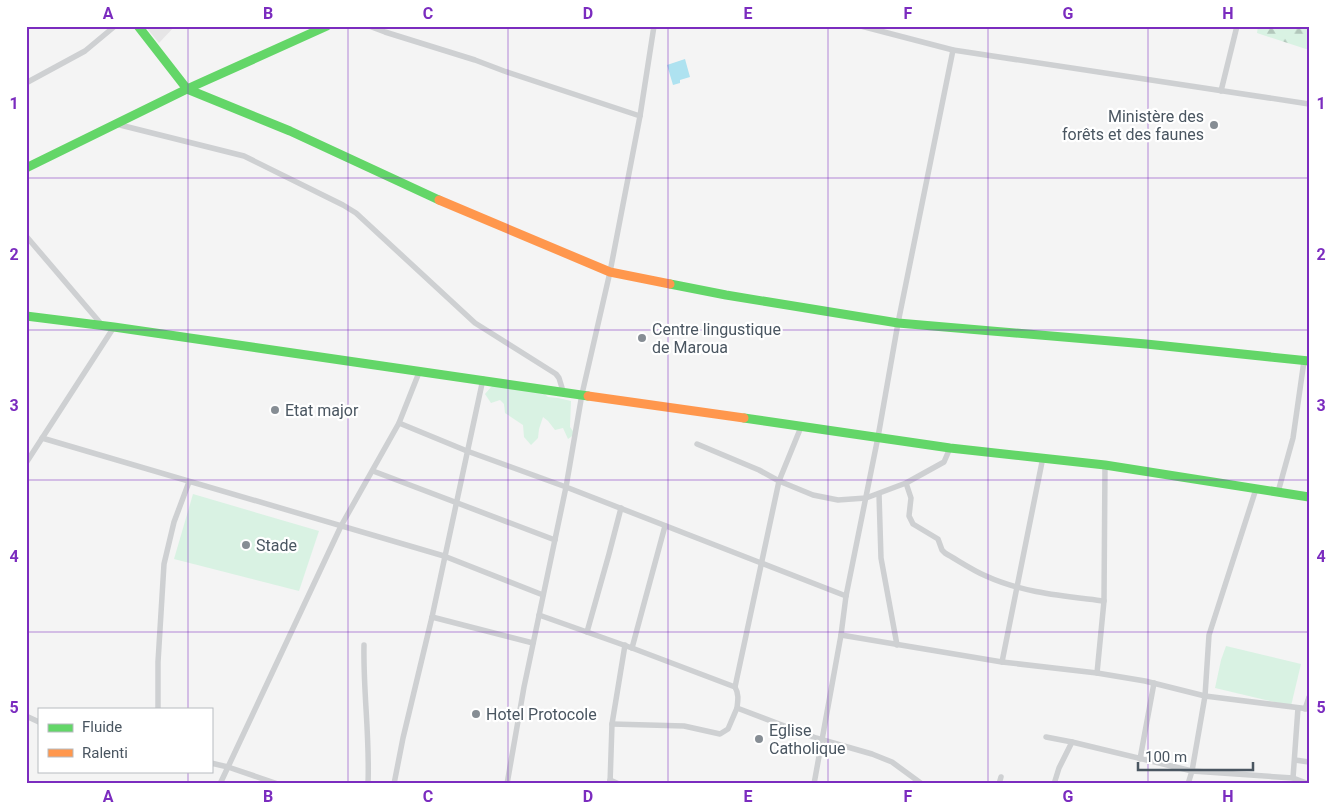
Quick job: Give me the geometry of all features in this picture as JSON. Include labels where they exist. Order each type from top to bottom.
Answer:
[{"type":"street","points":[[26,83],[85,51],[115,26]]},
{"type":"street","points":[[138,26],[187,88],[290,132],[454,207],[610,272],[726,295],[898,323],[1146,344],[1306,361],[1293,438],[1278,492]]},
{"type":"street","points":[[26,168],[187,88],[327,26]]},
{"type":"street","points":[[369,26],[640,116]]},
{"type":"street","points":[[507,784],[533,643],[566,486],[582,394],[610,272],[640,116],[654,26]]},
{"type":"street","points":[[861,26],[953,50],[1309,104]]},
{"type":"street","points":[[1221,91],[1237,26]]},
{"type":"street","points":[[814,784],[841,636],[846,596],[953,50]]},
{"type":"street","points":[[116,124],[244,156],[343,205],[356,213],[475,323],[556,374],[560,378],[563,391]]},
{"type":"street","points":[[26,236],[102,325]]},
{"type":"street","points":[[26,316],[420,370],[950,448],[1105,465],[1309,497]]},
{"type":"street","points":[[26,463],[114,327]]},
{"type":"street","points":[[220,784],[341,526],[399,424],[420,370]]},
{"type":"street","points":[[394,784],[483,379]]},
{"type":"street","points":[[399,424],[467,451],[566,486],[846,596]]},
{"type":"street","points":[[612,724],[684,726],[720,734],[728,729],[737,708],[736,687],[779,481],[801,427]]},
{"type":"street","points":[[42,438],[444,556],[543,595]]},
{"type":"street","points":[[697,444],[813,495],[838,500],[866,498],[906,483],[944,462],[950,448]]},
{"type":"street","points":[[1002,662],[1044,457]]},
{"type":"street","points":[[1097,673],[1104,601],[1105,465]]},
{"type":"street","points":[[373,471],[555,540]]},
{"type":"street","points":[[158,708],[158,662],[164,564],[174,522],[189,482]]},
{"type":"street","points":[[906,483],[911,498],[909,516],[913,524],[936,537],[942,550],[946,553],[984,576],[1018,587],[1104,601]]},
{"type":"street","points":[[1188,784],[1192,772],[1205,696],[1209,635],[1256,489]]},
{"type":"street","points":[[879,494],[881,558],[898,645]]},
{"type":"street","points":[[586,632],[621,508]]},
{"type":"street","points":[[632,648],[666,526]]},
{"type":"street","points":[[539,615],[736,687]]},
{"type":"street","points":[[432,617],[533,643]]},
{"type":"street","points":[[841,636],[1002,662],[1097,673],[1154,683],[1205,696],[1304,709]]},
{"type":"street","points":[[364,645],[363,663],[369,763],[368,784]]},
{"type":"street","points":[[619,784],[610,782],[612,724],[625,646]]},
{"type":"street","points":[[1140,759],[1154,683]]},
{"type":"street","points":[[1293,778],[1294,760],[1304,709],[1309,697]]},
{"type":"street","points":[[737,708],[892,762],[922,784]]},
{"type":"street","points":[[26,716],[38,722]]},
{"type":"street","points":[[1046,737],[1192,772],[1284,780],[1293,778],[1309,784]]},
{"type":"street","points":[[1054,784],[1059,768],[1072,742]]},
{"type":"street","points":[[1294,760],[1309,762]]},
{"type":"street","points":[[212,763],[278,784]]},
{"type":"shaded area","points":[[145,26],[175,26],[159,43]]},
{"type":"green space","points":[[1258,26],[1309,26],[1309,50],[1257,33]]},
{"type":"green space","points":[[499,382],[537,387],[548,397],[571,401],[570,427],[575,434],[568,439],[563,428],[555,430],[543,417],[538,438],[531,445],[524,437],[523,425],[505,413],[504,404],[500,400],[491,403],[485,394]]},
{"type":"green space","name":"Stade","points":[[193,494],[319,531],[299,591],[174,559]]},
{"type":"green space","points":[[1226,646],[1301,664],[1291,706],[1215,688]]},
{"type":"water","points":[[685,59],[690,77],[680,80],[680,83],[673,85],[667,65]]},
{"type":"traffic: fast","points":[[138,26],[187,89],[290,131],[439,200]]},
{"type":"traffic: fast","points":[[26,168],[187,89],[327,26]]},
{"type":"traffic: fast","points":[[670,284],[898,323],[1146,344],[1309,361]]},
{"type":"traffic: fast","points":[[26,316],[114,327],[588,396]]},
{"type":"traffic: fast","points":[[744,418],[950,448],[1105,465],[1309,497]]},
{"type":"traffic: slow","points":[[439,200],[610,272],[670,284]]},
{"type":"traffic: slow","points":[[588,396],[744,418]]},
{"type":"place","name":"Ministère des forêts et des faunes","points":[[1214,125]]},
{"type":"place","name":"Centre lingustique de Maroua","points":[[642,338]]},
{"type":"place","name":"Etat major","points":[[275,410]]},
{"type":"place","name":"Stade","points":[[246,545]]},
{"type":"place","name":"Hotel Protocole","points":[[476,714]]},
{"type":"place","name":"Eglise Catholique","points":[[759,739]]}]
